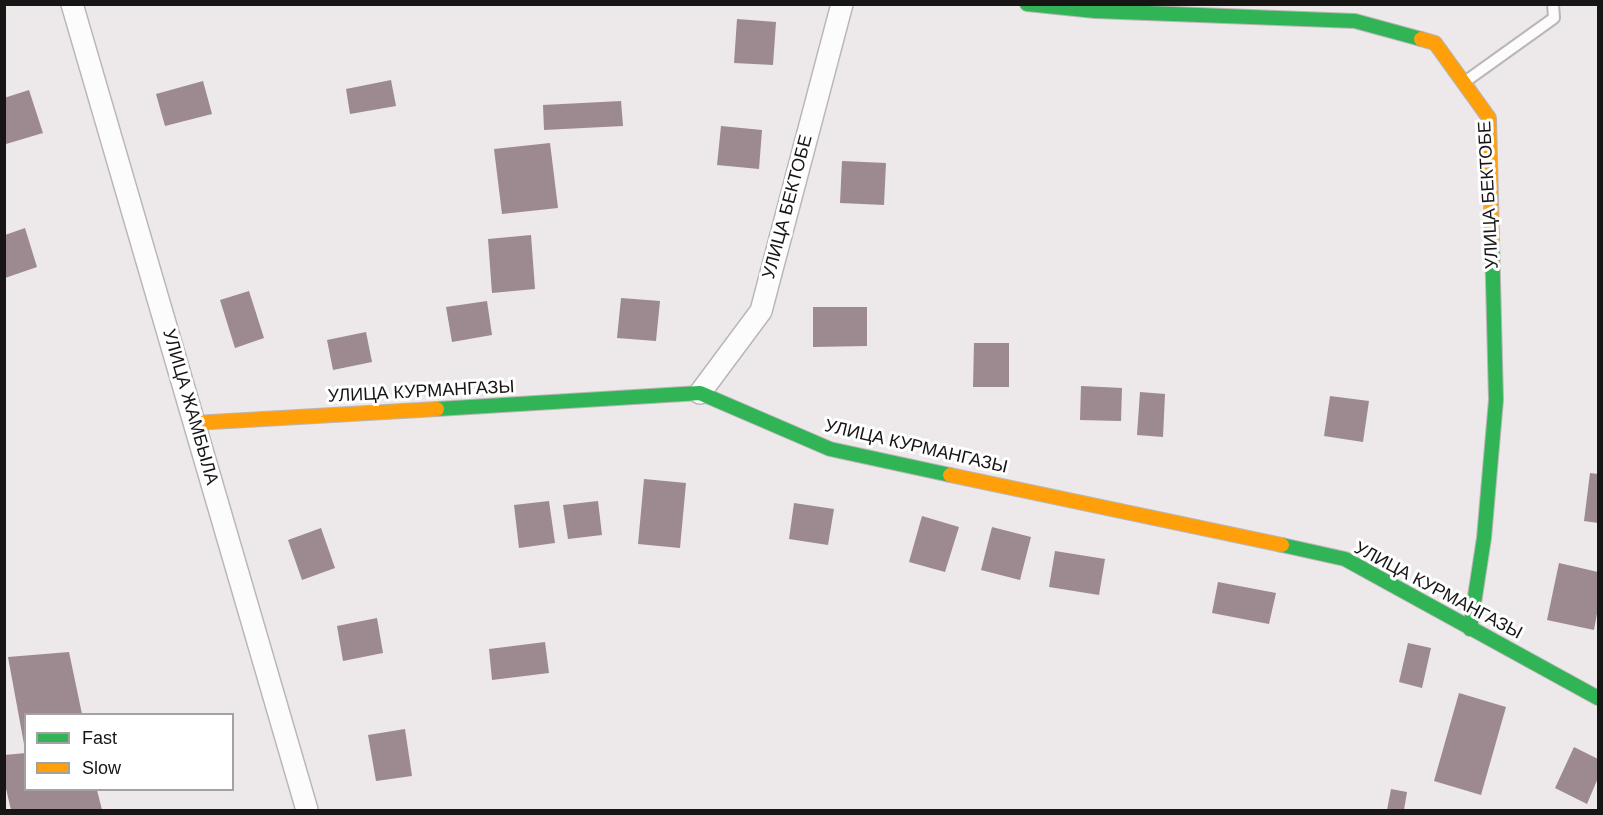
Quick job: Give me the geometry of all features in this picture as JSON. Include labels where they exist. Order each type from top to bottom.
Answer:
[{"type":"street","name":"УЛИЦА ЖАМБЫЛА","points":[[72,4],[307,810]]},
{"type":"street","name":"УЛИЦА БЕКТОБЕ","points":[[700,393],[761,311],[842,4]]},
{"type":"street","name":"УЛИЦА БЕКТОБЕ","points":[[1027,4],[1095,11],[1355,21],[1435,43],[1489,118],[1496,400],[1484,538],[1470,629]]},
{"type":"street","name":"УЛИЦА КУРМАНГАЗЫ","points":[[194,423],[700,393],[830,449],[1345,560],[1599,698]]},
{"type":"lane","points":[[1463,83],[1554,18],[1553,4]]},
{"type":"building","points":[[737,19],[776,22],[773,65],[734,63]]},
{"type":"building","points":[[391,80],[396,106],[350,114],[346,89]]},
{"type":"building","points":[[203,81],[212,114],[165,126],[156,94]]},
{"type":"building","points":[[29,90],[43,133],[6,144],[4,98]]},
{"type":"building","points":[[621,101],[623,126],[544,130],[543,105]]},
{"type":"building","points":[[721,126],[762,130],[759,169],[717,165]]},
{"type":"building","points":[[550,143],[558,208],[502,214],[494,149]]},
{"type":"building","points":[[842,161],[886,163],[884,205],[840,203]]},
{"type":"building","points":[[25,228],[37,267],[5,278],[5,235]]},
{"type":"building","points":[[531,235],[535,289],[492,293],[488,239]]},
{"type":"building","points":[[249,291],[264,338],[235,348],[220,300]]},
{"type":"building","points":[[621,298],[660,301],[656,341],[617,338]]},
{"type":"building","points":[[487,301],[492,335],[452,342],[446,307]]},
{"type":"building","points":[[813,307],[867,307],[867,346],[813,347]]},
{"type":"building","points":[[366,332],[372,362],[333,370],[327,340]]},
{"type":"building","points":[[974,343],[1009,343],[1009,387],[973,387]]},
{"type":"building","points":[[1081,386],[1122,388],[1121,421],[1080,420]]},
{"type":"building","points":[[1140,392],[1165,394],[1163,437],[1137,435]]},
{"type":"building","points":[[1330,396],[1369,401],[1363,442],[1324,436]]},
{"type":"building","points":[[1590,473],[1598,474],[1598,523],[1584,521]]},
{"type":"building","points":[[644,479],[686,483],[680,548],[638,544]]},
{"type":"building","points":[[549,501],[555,543],[519,548],[514,505]]},
{"type":"building","points":[[598,501],[602,535],[568,539],[563,505]]},
{"type":"building","points":[[794,503],[834,509],[828,545],[789,539]]},
{"type":"building","points":[[922,516],[959,527],[945,572],[909,562]]},
{"type":"building","points":[[992,527],[1031,537],[1020,580],[981,570]]},
{"type":"building","points":[[321,528],[335,568],[302,580],[288,540]]},
{"type":"building","points":[[1055,551],[1105,559],[1099,595],[1049,587]]},
{"type":"building","points":[[1559,563],[1598,572],[1598,608],[1594,630],[1547,620]]},
{"type":"building","points":[[1218,582],[1276,593],[1269,624],[1212,613]]},
{"type":"building","points":[[377,618],[383,653],[343,661],[337,626]]},
{"type":"building","points":[[545,642],[549,673],[492,680],[489,649]]},
{"type":"building","points":[[1408,643],[1431,648],[1422,688],[1399,682]]},
{"type":"building","points":[[69,652],[82,713],[24,713],[24,744],[8,657]]},
{"type":"building","points":[[1459,693],[1506,707],[1481,795],[1434,781]]},
{"type":"building","points":[[405,729],[412,776],[376,781],[368,735]]},
{"type":"building","points":[[1574,747],[1598,759],[1598,778],[1587,804],[1555,788]]},
{"type":"building","points":[[24,753],[24,791],[97,791],[102,810],[11,810],[4,780],[4,755]]},
{"type":"building","points":[[1391,789],[1407,792],[1404,810],[1387,810]]},
{"type":"traffic: fast","points":[[1027,4],[1095,11],[1355,21],[1421,39]]},
{"type":"traffic: fast","points":[[1470,629],[1484,538],[1496,400],[1492,240]]},
{"type":"traffic: fast","points":[[437,409],[700,393],[830,449],[950,475]]},
{"type":"traffic: fast","points":[[1282,545],[1345,559],[1598,698]]},
{"type":"traffic: slow","points":[[1421,39],[1435,43],[1489,118],[1492,240]]},
{"type":"traffic: slow","points":[[194,423],[437,409]]},
{"type":"traffic: slow","points":[[950,475],[1282,545]]}]
